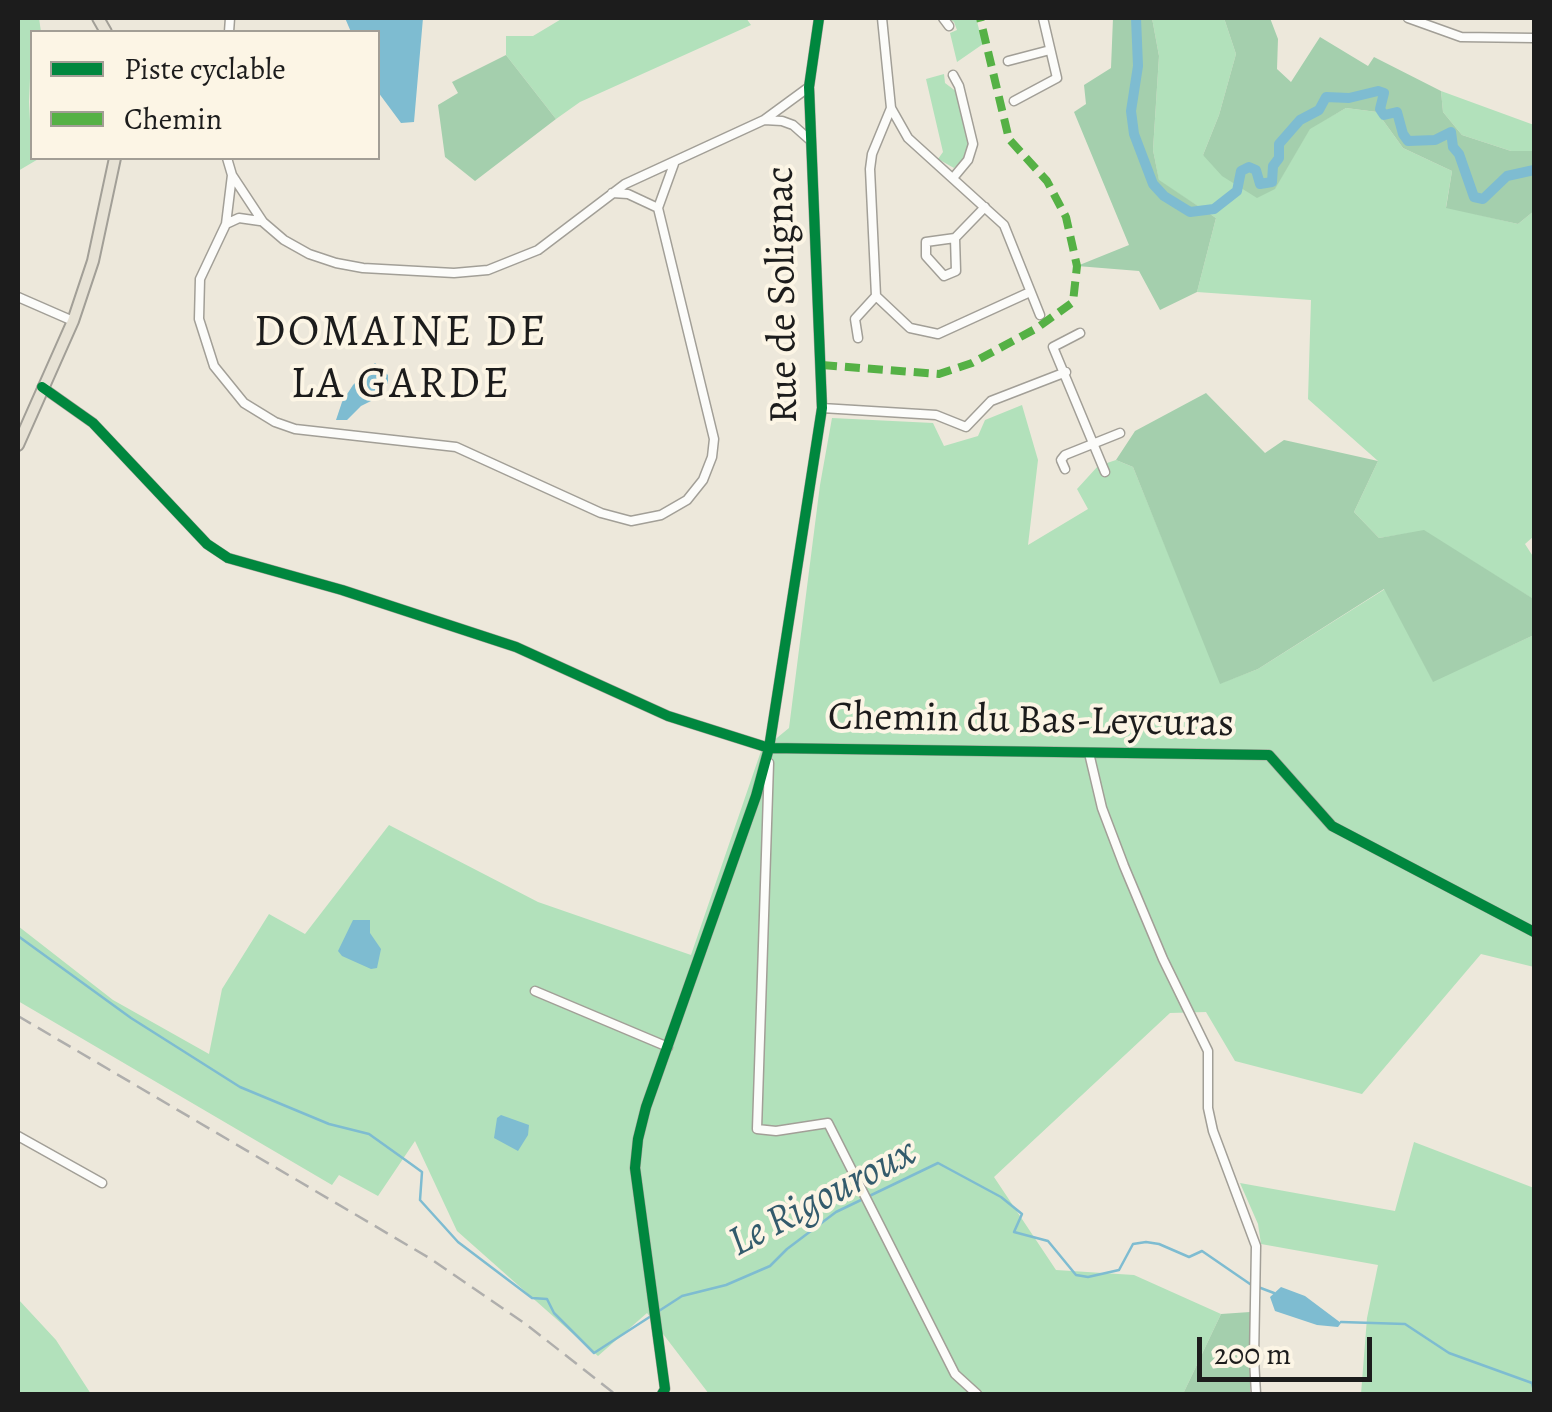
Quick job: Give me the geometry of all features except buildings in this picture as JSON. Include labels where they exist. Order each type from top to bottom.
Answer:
[{"type":"main road","points":[[18,445],[72,321],[93,261],[115,160]]},
{"type":"street","name":"Rue de Solignac","points":[[769,748],[822,408],[809,87],[819,18]]},
{"type":"street","points":[[882,18],[891,108],[908,138],[1004,224],[1040,315]]},
{"type":"street","points":[[1014,101],[1057,78],[1043,18]]},
{"type":"street","points":[[1408,18],[1446,34],[1473,39],[1534,38]]},
{"type":"street","points":[[1008,61],[1050,50]]},
{"type":"street","points":[[952,178],[968,160],[973,144],[953,75]]},
{"type":"street","points":[[228,160],[232,175],[263,222],[284,240],[336,264],[454,273],[488,270],[538,250],[612,193],[764,120],[809,87]]},
{"type":"street","points":[[891,108],[870,169],[876,296],[910,328],[938,334],[1030,292]]},
{"type":"street","points":[[764,120],[782,120],[811,141]]},
{"type":"street","points":[[232,175],[226,224],[200,280],[199,319],[214,366],[244,403],[295,429],[456,447],[600,513],[630,521],[661,515],[687,500],[703,480],[712,458],[714,439],[658,208],[675,161]]},
{"type":"street","points":[[612,193],[628,194],[658,208]]},
{"type":"street","points":[[955,238],[956,271],[944,276],[926,256],[925,245],[955,238],[985,206]]},
{"type":"street","points":[[226,224],[240,218],[263,222]]},
{"type":"street","points":[[858,338],[856,318],[876,296]]},
{"type":"street","points":[[18,298],[72,321]]},
{"type":"street","points":[[1080,333],[1050,343],[1066,372],[1105,472]]},
{"type":"street","points":[[822,408],[936,415],[962,426],[991,401],[1066,372]]},
{"type":"street","name":"Chemin du Bas-Leycuras","points":[[42,387],[93,422],[208,544],[228,558],[342,590],[516,647],[668,716],[769,748],[1270,755],[1332,826],[1534,932]]},
{"type":"street","points":[[1065,468],[1061,460],[1065,455],[1120,434]]},
{"type":"street","points":[[662,1394],[635,1168],[646,1107],[756,796],[769,748]]},
{"type":"street","points":[[769,748],[757,1129],[776,1132],[828,1123],[955,1374],[977,1394]]},
{"type":"street","points":[[1089,752],[1102,808],[1124,866],[1163,960],[1208,1051],[1208,1108],[1213,1131],[1253,1233],[1257,1285],[1256,1393]]},
{"type":"street","points":[[535,991],[668,1047]]},
{"type":"street","points":[[18,1136],[102,1183]]},
{"type":"green space","points":[[18,18],[39,18],[41,30],[30,30],[30,160],[37,160],[18,171]]},
{"type":"green space","points":[[563,18],[746,18],[751,25],[580,102],[556,119],[506,55],[506,36],[533,36]]},
{"type":"green space","points":[[948,18],[976,18],[983,44],[957,62],[950,33],[957,30]]},
{"type":"green space","points":[[1113,18],[1152,18],[1159,56],[1153,150],[1159,180],[1216,218],[1197,292],[1160,310],[1139,271],[1077,266],[1129,245],[1074,112],[1086,104],[1084,85],[1111,68]]},
{"type":"green space","points":[[1152,18],[1224,18],[1236,54],[1203,155],[1275,188],[1310,128],[1346,108],[1377,112],[1403,148],[1452,171],[1446,207],[1518,224],[1534,211],[1534,536],[1525,544],[1534,558],[1533,599],[1424,531],[1379,538],[1354,512],[1378,461],[1308,399],[1311,300],[1197,292],[1216,218],[1159,181],[1153,150],[1159,56]]},
{"type":"green space","points":[[1224,18],[1270,18],[1278,39],[1277,69],[1291,82],[1320,37],[1368,66],[1374,57],[1441,91],[1443,112],[1462,135],[1511,151],[1534,151],[1534,211],[1518,224],[1446,208],[1452,171],[1403,148],[1377,112],[1346,108],[1310,129],[1275,189],[1257,198],[1222,176],[1203,155],[1236,54]]},
{"type":"green space","points":[[506,55],[556,119],[475,181],[445,157],[438,105],[458,93],[452,82]]},
{"type":"green space","points":[[944,74],[945,83],[957,92],[969,143],[967,156],[954,168],[938,159],[943,152],[926,79]]},
{"type":"green space","points":[[1441,91],[1534,125],[1534,151],[1511,151],[1462,135],[1443,112]]},
{"type":"green space","points":[[1206,393],[1265,453],[1284,440],[1378,461],[1354,512],[1379,538],[1424,530],[1534,596],[1534,635],[1433,682],[1384,589],[1258,669],[1220,684],[1133,467],[1116,460],[1135,431]]},
{"type":"green space","points":[[1022,405],[1038,460],[1028,545],[1088,509],[1077,489],[1098,466],[1116,460],[1133,467],[1221,683],[1258,669],[1385,589],[1433,681],[1534,635],[1534,967],[1481,954],[1362,1094],[1235,1061],[1206,1012],[1170,1013],[994,1177],[1056,1270],[1134,1275],[1221,1314],[1183,1394],[709,1394],[647,1313],[598,1356],[457,1231],[415,1141],[378,1196],[339,1175],[332,1185],[18,1001],[18,926],[113,1000],[209,1054],[222,989],[269,914],[305,934],[389,825],[538,902],[691,955],[761,751],[789,728],[832,418],[933,423],[944,446],[978,436],[985,420]]},
{"type":"green space","points":[[1414,1142],[1534,1188],[1534,1394],[1361,1394],[1367,1318],[1378,1265],[1261,1244],[1258,1224],[1240,1183],[1395,1211]]},
{"type":"green space","points":[[18,1299],[56,1340],[91,1394],[18,1394]]},
{"type":"green space","points":[[1250,1312],[1250,1394],[1183,1394],[1221,1314]]},
{"type":"water","points":[[345,18],[423,18],[414,122],[401,123],[380,95],[380,30],[350,30]]},
{"type":"water","points":[[375,363],[388,375],[388,383],[377,398],[361,406],[347,420],[336,420],[353,385]]},
{"type":"water","points":[[353,920],[370,920],[370,933],[381,949],[377,968],[371,969],[338,951]]},
{"type":"water","points":[[501,1115],[529,1125],[518,1151],[494,1138]]},
{"type":"water","points":[[1281,1287],[1305,1296],[1341,1323],[1338,1327],[1317,1325],[1275,1311],[1270,1297]]},
{"type":"waterway","points":[[1136,18],[1138,66],[1131,111],[1134,134],[1153,184],[1190,212],[1214,209],[1237,191],[1241,171],[1249,167],[1256,170],[1260,184],[1272,182],[1279,144],[1300,120],[1319,110],[1326,97],[1384,93],[1380,109],[1384,115],[1397,112],[1408,141],[1435,140],[1451,132],[1453,147],[1474,197],[1483,199],[1507,176],[1534,170]]},
{"type":"waterway","name":"Le Rigouroux","points":[[18,936],[131,1018],[240,1087],[329,1124],[369,1134],[411,1164],[422,1172],[420,1200],[458,1242],[532,1298],[547,1299],[554,1313],[594,1353],[682,1296],[726,1285],[770,1266],[836,1212],[938,1163],[1001,1197],[1022,1214],[1014,1232],[1048,1241],[1076,1275],[1088,1277],[1119,1270],[1133,1244],[1146,1242],[1189,1257],[1202,1251],[1250,1284]]},
{"type":"waterway","name":"Le Rigouroux","points":[[1258,1287],[1274,1293]]},
{"type":"waterway","name":"Le Rigouroux","points":[[1341,1322],[1405,1324],[1449,1353],[1532,1383],[1534,1391]]},
{"type":"railway","points":[[18,1016],[431,1259],[527,1325],[615,1394]]},
{"type":"marked path","points":[[822,365],[939,374],[972,363],[1037,328],[1073,302],[1077,266],[1066,217],[1047,181],[1009,139],[980,18]]},
{"type":"cycle path","points":[[662,1394],[665,1389],[635,1168],[638,1139],[769,748],[822,408],[809,87],[819,18]]},
{"type":"cycle path","points":[[42,387],[93,423],[207,544],[228,558],[342,590],[516,647],[668,716],[769,748],[1269,755],[1332,826],[1534,932]]},
{"type":"district","name":"DOMAINE DE LA GARDE","points":[[401,360]]}]
